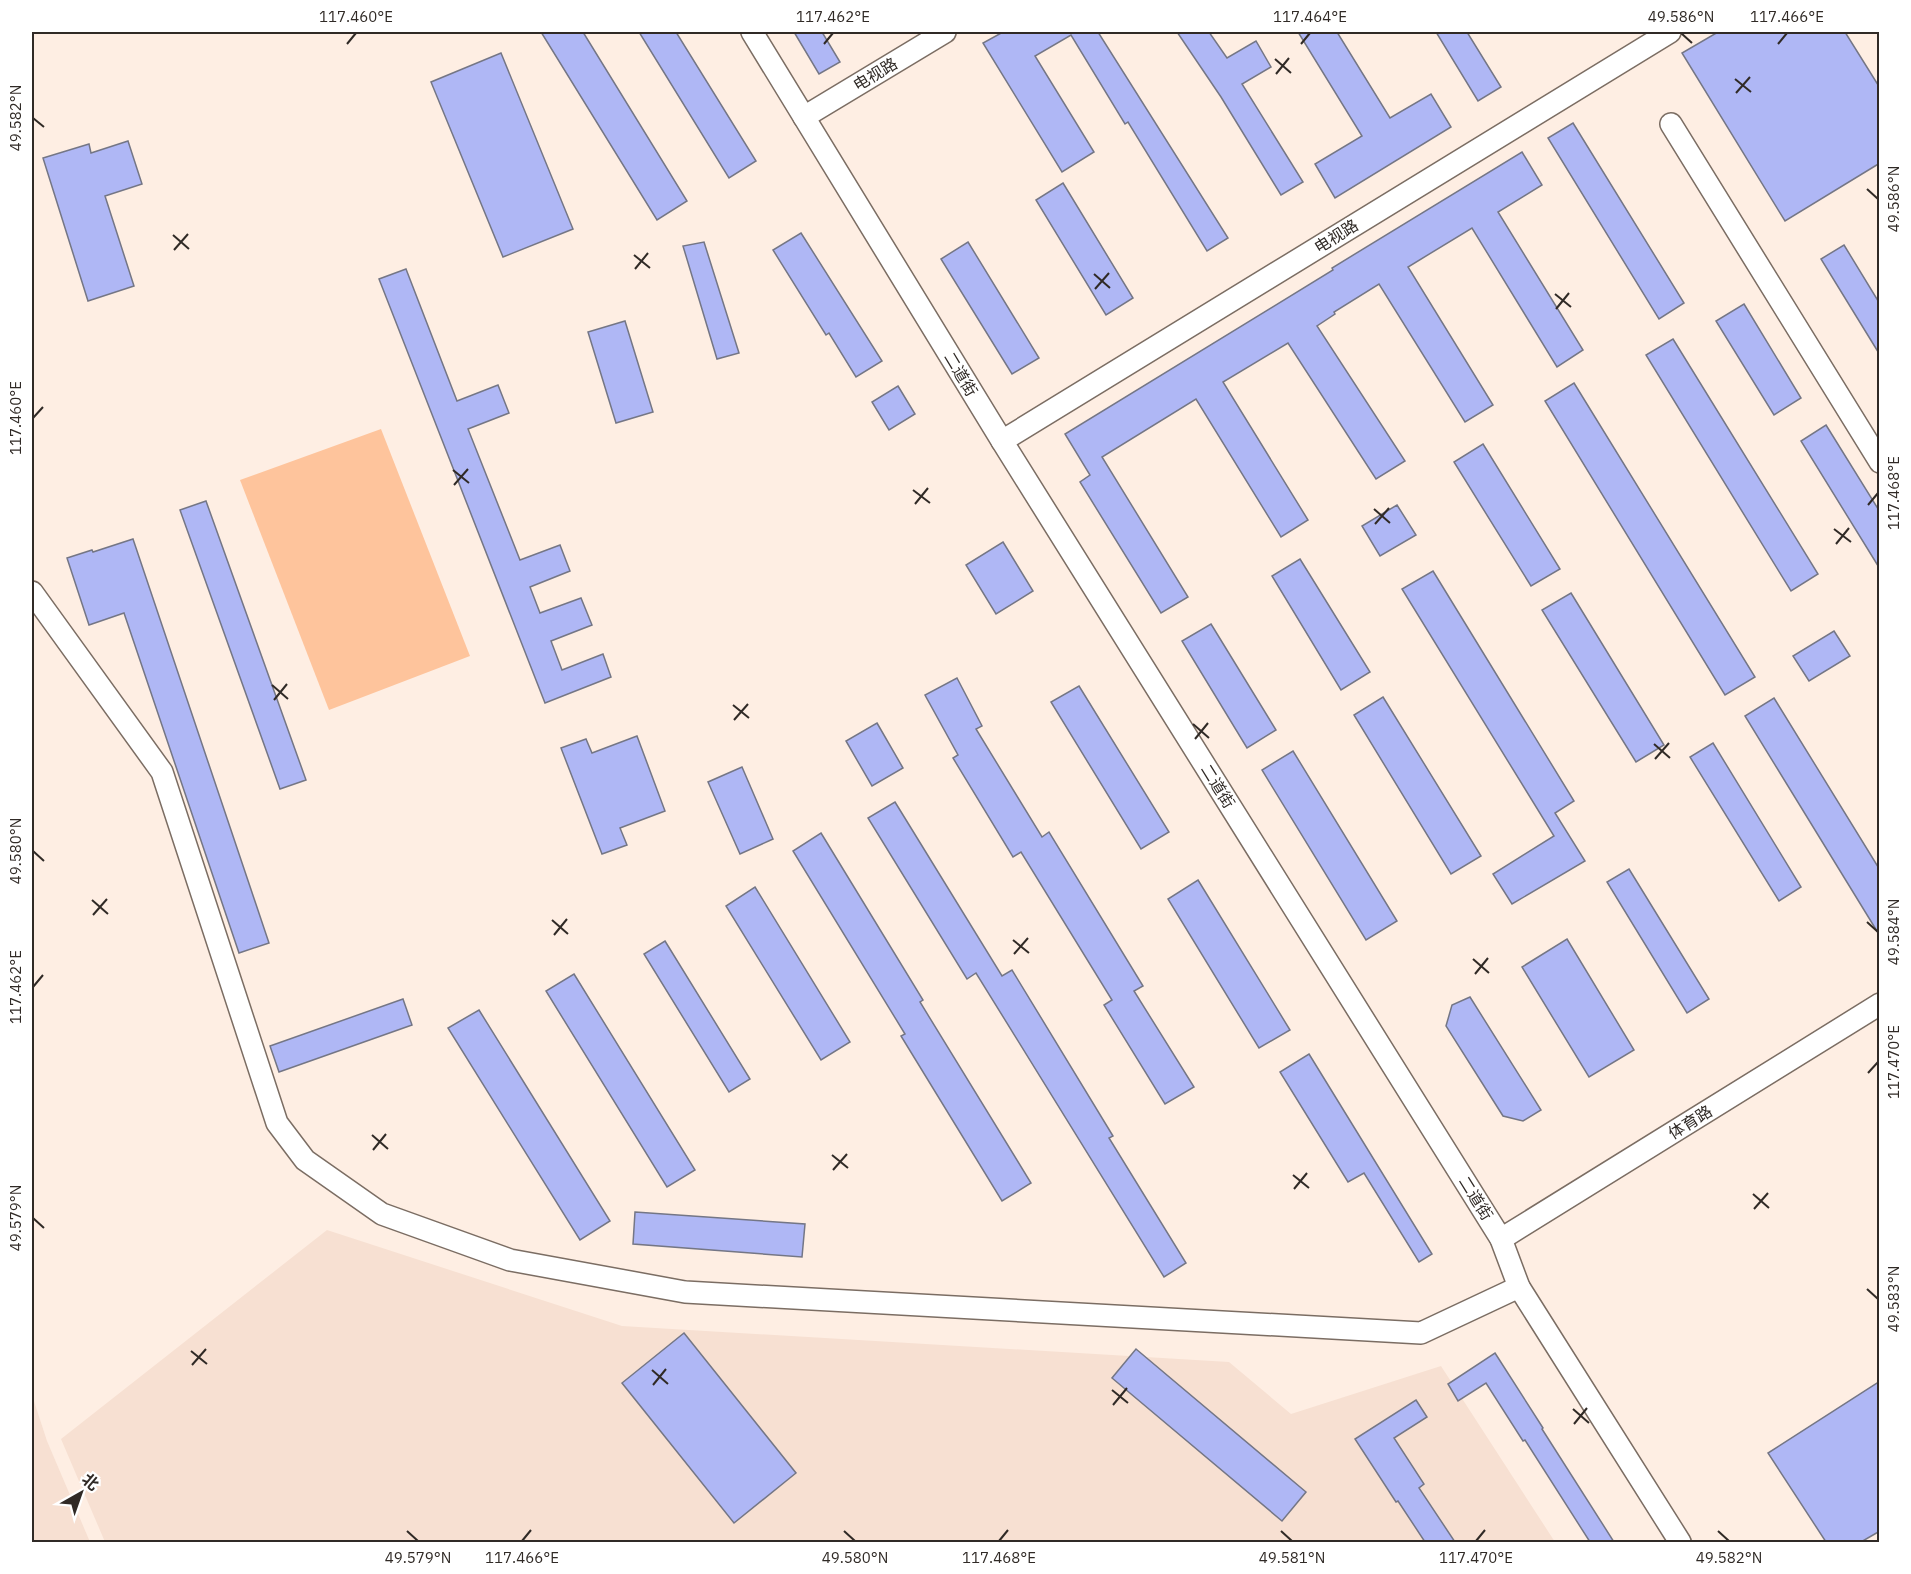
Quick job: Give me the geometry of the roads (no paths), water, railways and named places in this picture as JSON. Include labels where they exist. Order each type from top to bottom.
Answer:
[{"type":"street","name":"二道街","points":[[752,32],[1002,441],[1501,1239],[1519,1287],[1680,1542]]},
{"type":"street","name":"电视路","points":[[804,117],[945,32]]},
{"type":"street","name":"电视路","points":[[1002,441],[1670,32]]},
{"type":"street","points":[[1671,124],[1880,462]]},
{"type":"street","points":[[32,592],[162,772],[277,1123],[305,1160],[382,1214],[510,1260],[685,1292],[1421,1333],[1519,1287]]},
{"type":"street","name":"体育路","points":[[1501,1239],[1880,1004]]}]
